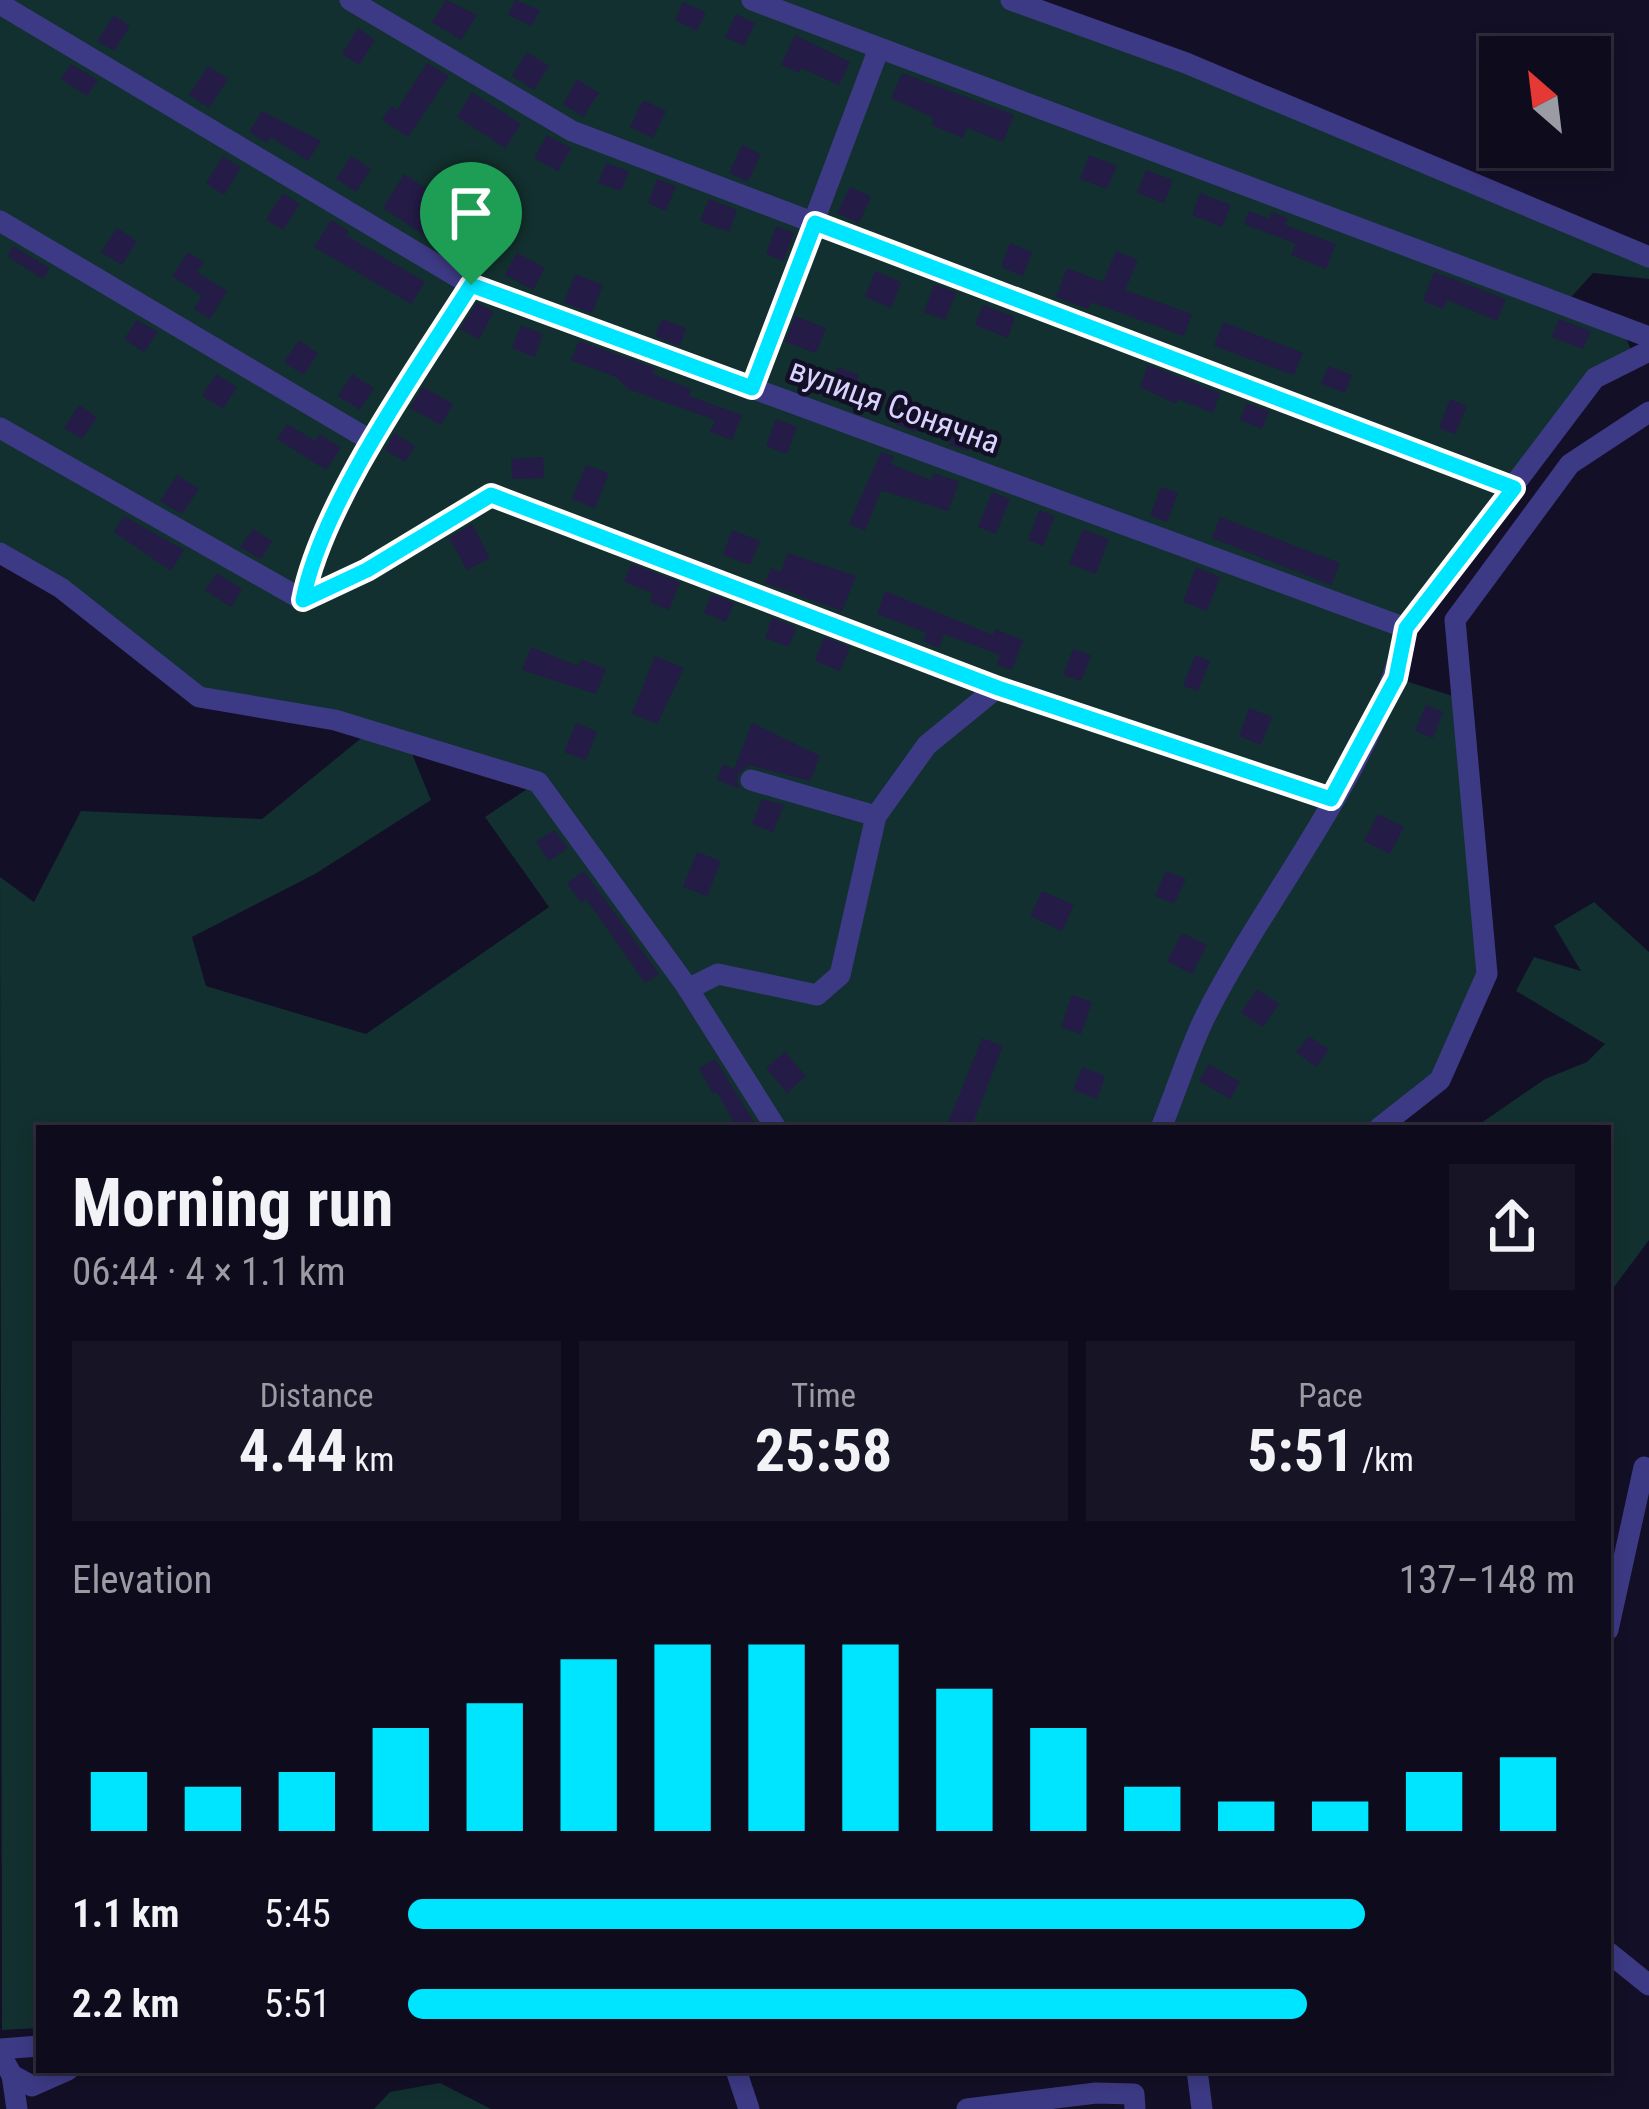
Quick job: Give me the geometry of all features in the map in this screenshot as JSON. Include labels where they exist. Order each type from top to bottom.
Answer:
[{"type":"street","points":[[350,0],[572,130],[1514,488]]},
{"type":"street","points":[[752,0],[1649,337]]},
{"type":"street","points":[[1011,0],[1186,64],[1649,257]]},
{"type":"street","name":"вулиця Сонячна","points":[[0,4],[471,285],[1406,628]]},
{"type":"street","points":[[752,388],[878,51]]},
{"type":"street","points":[[0,221],[373,442]]},
{"type":"street","points":[[303,600],[308,572],[373,442],[471,285]]},
{"type":"street","points":[[1162,1125],[1205,1018],[1396,678],[1406,628],[1595,378],[1649,351]]},
{"type":"street","points":[[1382,1125],[1440,1079],[1487,974],[1455,620],[1570,464],[1649,412]]},
{"type":"street","points":[[0,428],[303,600]]},
{"type":"street","points":[[303,600],[367,570],[491,495],[998,688],[1331,799]]},
{"type":"street","points":[[0,553],[61,588],[199,697],[335,720],[538,782],[688,989],[774,1125]]},
{"type":"street","points":[[688,989],[718,974],[817,995],[840,975],[876,817],[926,746],[998,688]]},
{"type":"street","points":[[752,780],[876,817]]},
{"type":"street","points":[[1611,1616],[1644,1467]]},
{"type":"street","points":[[1611,1954],[1649,1985]]},
{"type":"street","points":[[17,2109],[12,2075],[0,2052],[36,2046]]},
{"type":"street","points":[[12,2075],[32,2086],[61,2073]]},
{"type":"street","points":[[737,2073],[749,2109]]},
{"type":"street","points":[[1197,2073],[1202,2109]]},
{"type":"street","points":[[968,2109],[1096,2093],[1134,2094],[1135,2109]]},
{"type":"green space","points":[[0,0],[1011,0],[1649,257],[1649,279],[1593,273],[1564,305],[1622,328],[1633,355],[1595,378],[1406,628],[1396,678],[1462,699],[1487,974],[1440,1079],[1383,1125],[36,1125],[36,2028],[2,2030],[0,877],[34,902],[81,811],[262,819],[370,731],[199,697],[0,553]],"holes":[[[408,744],[536,783],[485,817],[549,907],[366,1034],[206,986],[192,937],[315,874],[431,800]]]},
{"type":"green space","points":[[1594,902],[1649,952],[1649,1240],[1611,1291],[1611,1125],[1478,1125],[1545,1079],[1587,1062],[1605,1044],[1516,991],[1534,957],[1581,971],[1554,926]]},
{"type":"green space","points":[[440,2083],[491,2109],[374,2109],[390,2092]]},
{"type":"building","points":[[446,0],[477,15],[461,40],[432,22]]},
{"type":"building","points":[[515,0],[540,10],[532,26],[508,15]]},
{"type":"building","points":[[683,2],[706,12],[697,31],[675,20]]},
{"type":"building","points":[[736,14],[755,23],[744,46],[725,37]]},
{"type":"building","points":[[114,15],[130,26],[114,51],[97,41]]},
{"type":"building","points":[[358,28],[375,40],[359,65],[342,54]]},
{"type":"building","points":[[795,35],[850,62],[839,85],[801,68],[799,73],[781,65]]},
{"type":"building","points":[[527,52],[549,66],[534,90],[512,76]]},
{"type":"building","points":[[427,63],[449,76],[408,137],[382,120],[391,106],[397,110]]},
{"type":"building","points":[[71,64],[98,80],[87,96],[61,79]]},
{"type":"building","points":[[208,66],[228,79],[209,108],[189,95]]},
{"type":"building","points":[[902,73],[1014,115],[1003,142],[967,128],[963,138],[931,125],[934,118],[891,98]]},
{"type":"building","points":[[577,79],[599,93],[583,117],[563,104]]},
{"type":"building","points":[[472,92],[521,124],[505,148],[457,117]]},
{"type":"building","points":[[643,100],[666,111],[653,138],[630,127]]},
{"type":"building","points":[[262,111],[321,141],[308,161],[271,137],[267,143],[249,132]]},
{"type":"building","points":[[547,135],[571,148],[558,171],[534,158]]},
{"type":"building","points":[[742,145],[761,154],[748,182],[729,173]]},
{"type":"building","points":[[1089,155],[1117,166],[1107,189],[1080,179]]},
{"type":"building","points":[[223,156],[241,168],[224,195],[206,183]]},
{"type":"building","points":[[351,156],[371,169],[356,192],[336,179]]},
{"type":"building","points":[[606,163],[629,171],[621,191],[598,183]]},
{"type":"building","points":[[1146,170],[1173,180],[1164,203],[1137,193]]},
{"type":"building","points":[[404,174],[443,199],[459,175],[481,189],[445,249],[383,208]]},
{"type":"building","points":[[657,179],[676,186],[666,211],[648,203]]},
{"type":"building","points":[[850,187],[871,197],[859,223],[837,213]]},
{"type":"building","points":[[283,193],[300,204],[283,230],[266,219]]},
{"type":"building","points":[[1200,193],[1231,205],[1222,227],[1192,215]]},
{"type":"building","points":[[709,199],[737,210],[729,232],[700,221]]},
{"type":"building","points":[[1249,211],[1269,219],[1272,212],[1288,218],[1285,225],[1336,244],[1326,269],[1291,255],[1296,244],[1244,224]]},
{"type":"building","points":[[331,220],[349,231],[346,235],[425,282],[411,304],[314,247]]},
{"type":"building","points":[[776,226],[794,233],[783,261],[766,254]]},
{"type":"building","points":[[117,228],[137,241],[122,265],[101,252]]},
{"type":"building","points":[[1010,243],[1032,252],[1023,276],[1001,267]]},
{"type":"building","points":[[13,246],[50,268],[43,279],[7,256]]},
{"type":"building","points":[[1116,251],[1138,260],[1125,290],[1192,314],[1184,336],[1091,302],[1088,309],[1056,297],[1067,268],[1103,282]]},
{"type":"building","points":[[188,252],[204,262],[197,272],[227,291],[210,319],[194,309],[202,296],[172,276]]},
{"type":"building","points":[[517,253],[545,268],[533,290],[505,275]]},
{"type":"building","points":[[875,271],[901,282],[891,308],[865,297]]},
{"type":"building","points":[[1434,272],[1506,299],[1497,321],[1447,300],[1443,309],[1423,301]]},
{"type":"building","points":[[575,274],[603,285],[592,313],[564,303]]},
{"type":"building","points":[[934,284],[956,292],[945,320],[924,312]]},
{"type":"building","points":[[477,303],[494,312],[479,339],[460,329]]},
{"type":"building","points":[[983,305],[1015,317],[1008,338],[975,325]]},
{"type":"building","points":[[795,316],[826,328],[816,353],[785,342]]},
{"type":"building","points":[[662,319],[686,328],[680,346],[655,336]]},
{"type":"building","points":[[1559,319],[1591,331],[1583,349],[1552,337]]},
{"type":"building","points":[[137,320],[158,332],[144,352],[124,339]]},
{"type":"building","points":[[1223,322],[1303,353],[1294,375],[1214,346]]},
{"type":"building","points":[[521,325],[543,334],[535,357],[512,348]]},
{"type":"building","points":[[299,340],[318,353],[304,375],[284,362]]},
{"type":"building","points":[[579,341],[655,368],[653,374],[691,389],[689,396],[742,415],[732,440],[710,432],[715,420],[628,389],[616,377],[571,360]]},
{"type":"building","points":[[1148,365],[1220,393],[1213,413],[1178,399],[1176,404],[1140,387]]},
{"type":"building","points":[[1328,366],[1352,375],[1345,393],[1321,384]]},
{"type":"building","points":[[838,367],[859,375],[847,403],[827,396]]},
{"type":"building","points":[[216,374],[237,387],[223,409],[202,396]]},
{"type":"building","points":[[352,374],[374,388],[360,410],[338,396]]},
{"type":"building","points":[[423,387],[453,404],[441,425],[410,408]]},
{"type":"building","points":[[1450,399],[1467,406],[1455,434],[1439,428]]},
{"type":"building","points":[[903,403],[923,410],[915,432],[895,424]]},
{"type":"building","points":[[1246,403],[1269,411],[1262,429],[1240,420]]},
{"type":"building","points":[[79,405],[97,417],[82,439],[64,428]]},
{"type":"building","points":[[776,419],[797,427],[787,454],[766,446]]},
{"type":"building","points":[[958,422],[976,429],[968,451],[949,445]]},
{"type":"building","points":[[287,424],[315,441],[320,434],[341,448],[326,470],[277,439]]},
{"type":"building","points":[[394,433],[415,446],[405,462],[385,450]]},
{"type":"building","points":[[881,452],[894,456],[891,464],[931,480],[934,473],[959,482],[948,511],[881,490],[865,531],[849,524]]},
{"type":"building","points":[[543,457],[544,478],[512,479],[511,459]]},
{"type":"building","points":[[586,465],[609,473],[595,508],[572,499]]},
{"type":"building","points":[[177,475],[199,489],[182,514],[160,501]]},
{"type":"building","points":[[1161,487],[1178,493],[1167,522],[1150,516]]},
{"type":"building","points":[[992,492],[1010,499],[996,534],[978,527]]},
{"type":"building","points":[[1039,510],[1055,516],[1043,546],[1028,540]]},
{"type":"building","points":[[124,516],[184,550],[171,571],[114,532]]},
{"type":"building","points":[[1220,517],[1340,563],[1331,585],[1212,538]]},
{"type":"building","points":[[472,524],[490,558],[467,570],[449,538]]},
{"type":"building","points":[[253,529],[272,541],[261,559],[240,547]]},
{"type":"building","points":[[1083,529],[1109,539],[1096,574],[1069,564]]},
{"type":"building","points":[[732,530],[760,541],[750,565],[723,555]]},
{"type":"building","points":[[788,553],[856,576],[842,611],[765,583],[771,568],[781,572]]},
{"type":"building","points":[[631,564],[680,582],[669,610],[650,602],[653,593],[624,582]]},
{"type":"building","points":[[1196,567],[1220,577],[1207,611],[1183,602]]},
{"type":"building","points":[[217,573],[242,589],[231,607],[205,590]]},
{"type":"building","points":[[885,591],[993,635],[995,629],[1023,640],[1012,670],[997,665],[1000,655],[944,634],[939,648],[923,641],[927,633],[877,614]]},
{"type":"building","points":[[711,594],[734,603],[726,622],[704,613]]},
{"type":"building","points":[[772,618],[796,627],[789,647],[765,638]]},
{"type":"building","points":[[824,637],[850,647],[840,671],[815,661]]},
{"type":"building","points":[[531,647],[578,666],[581,659],[606,669],[596,694],[522,670]]},
{"type":"building","points":[[1073,649],[1091,655],[1081,681],[1063,675]]},
{"type":"building","points":[[1195,655],[1210,661],[1198,691],[1183,686]]},
{"type":"building","points":[[655,656],[684,668],[657,724],[632,714]]},
{"type":"building","points":[[1426,705],[1443,712],[1433,738],[1415,731]]},
{"type":"building","points":[[1249,708],[1272,717],[1261,745],[1239,736]]},
{"type":"building","points":[[576,723],[597,732],[586,760],[564,752]]},
{"type":"building","points":[[752,723],[820,756],[810,781],[749,765],[737,775],[739,789],[717,780],[723,764],[734,769]]},
{"type":"building","points":[[762,799],[784,805],[773,832],[752,824]]},
{"type":"building","points":[[1378,814],[1404,827],[1390,854],[1364,841]]},
{"type":"building","points":[[554,830],[568,848],[549,861],[536,842]]},
{"type":"building","points":[[697,852],[721,861],[707,896],[683,887]]},
{"type":"building","points":[[584,871],[659,974],[645,983],[586,899],[581,903],[567,883]]},
{"type":"building","points":[[1166,871],[1186,879],[1174,904],[1155,896]]},
{"type":"building","points":[[1042,891],[1074,905],[1062,931],[1030,916]]},
{"type":"building","points":[[1182,933],[1207,945],[1192,974],[1167,961]]},
{"type":"building","points":[[1257,989],[1279,1004],[1263,1027],[1241,1013]]},
{"type":"building","points":[[1072,995],[1092,1002],[1081,1034],[1061,1027]]},
{"type":"building","points":[[1309,1036],[1329,1050],[1316,1067],[1296,1052]]},
{"type":"building","points":[[982,1038],[1003,1046],[972,1125],[947,1125]]},
{"type":"building","points":[[785,1052],[806,1076],[787,1093],[766,1068]]},
{"type":"building","points":[[715,1059],[756,1125],[735,1125],[699,1068]]},
{"type":"building","points":[[1209,1064],[1240,1082],[1230,1099],[1199,1081]]},
{"type":"building","points":[[1082,1067],[1105,1076],[1097,1099],[1073,1090]]},
{"type":"route","points":[[815,223],[1514,488],[1406,628],[1396,678],[1331,799],[998,688],[491,495],[367,570],[303,600],[308,572],[373,442],[471,285],[752,388],[815,223]]}]
